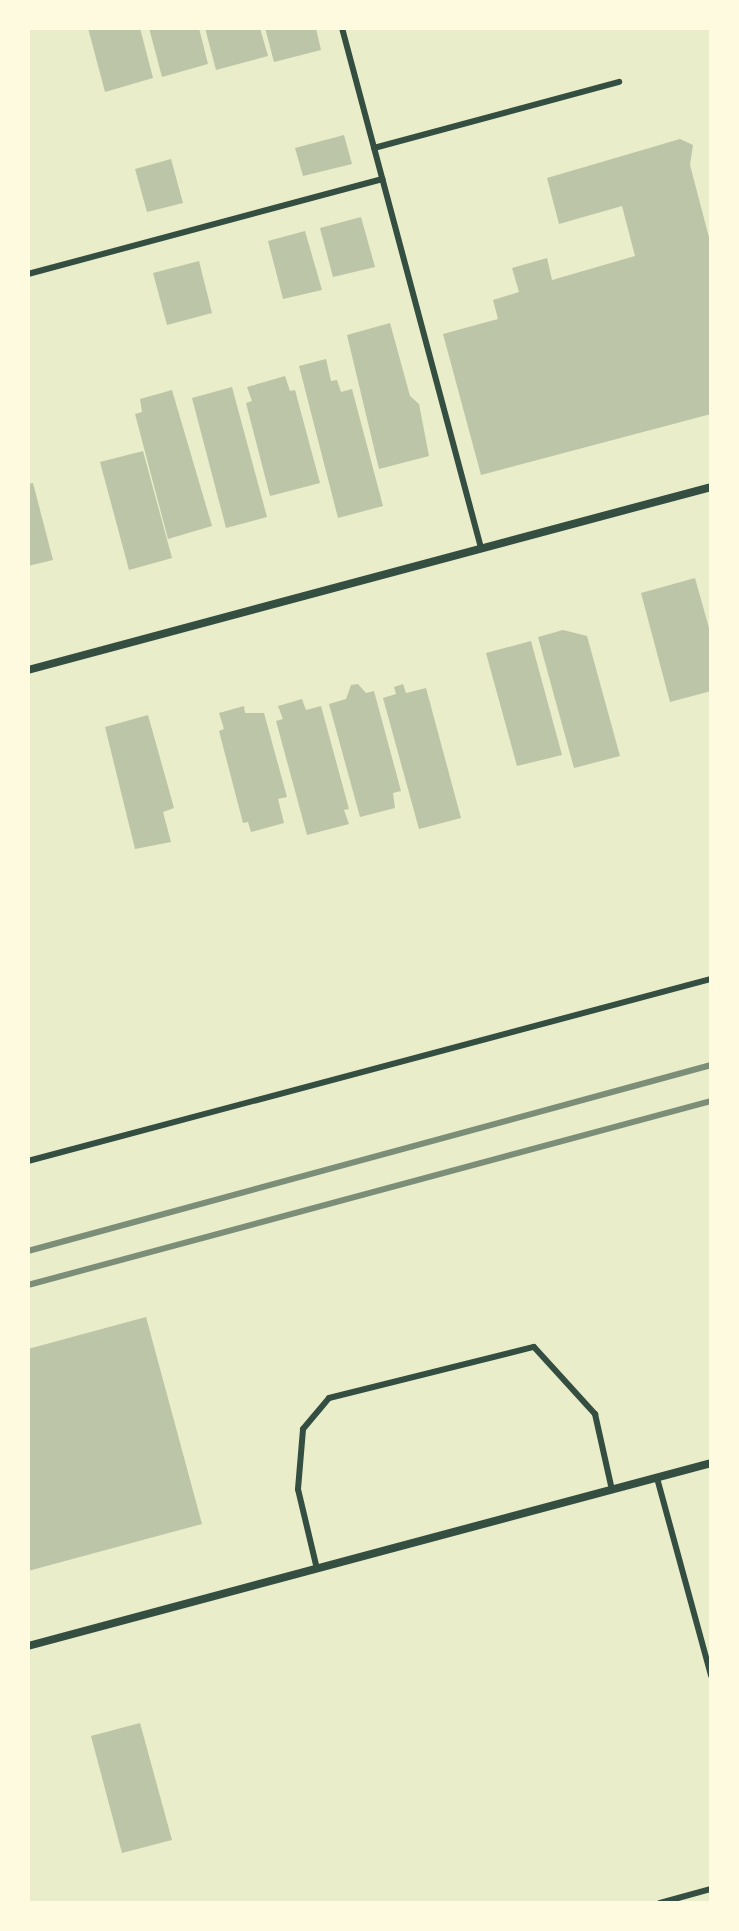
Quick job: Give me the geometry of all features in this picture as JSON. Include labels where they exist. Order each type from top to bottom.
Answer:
[{"type":"street","points":[[28,670],[711,488]]},
{"type":"street","points":[[28,1646],[711,1463]]},
{"type":"lane","points":[[342,28],[481,548]]},
{"type":"lane","points":[[374,148],[619,82]]},
{"type":"lane","points":[[28,274],[382,179]]},
{"type":"lane","points":[[28,1161],[711,979]]},
{"type":"lane","points":[[317,1569],[298,1489],[303,1429],[329,1398],[534,1347],[595,1414],[612,1490]]},
{"type":"lane","points":[[657,1478],[711,1676]]},
{"type":"lane","points":[[660,1903],[711,1889]]},
{"type":"building","points":[[88,28],[140,28],[153,78],[105,92]]},
{"type":"building","points":[[149,28],[199,28],[208,64],[162,77]]},
{"type":"building","points":[[205,28],[260,28],[268,56],[216,70]]},
{"type":"building","points":[[265,28],[316,28],[321,50],[274,62]]},
{"type":"building","points":[[344,135],[352,164],[303,176],[295,148]]},
{"type":"building","points":[[680,139],[693,145],[690,165],[711,245],[711,414],[481,475],[443,334],[498,319],[493,300],[519,292],[512,268],[547,258],[552,280],[635,256],[622,206],[559,224],[547,178]]},
{"type":"building","points":[[171,159],[183,203],[147,212],[135,169]]},
{"type":"building","points":[[361,217],[375,267],[333,277],[320,228]]},
{"type":"building","points":[[305,231],[322,290],[283,299],[268,241]]},
{"type":"building","points":[[199,261],[212,313],[167,325],[153,273]]},
{"type":"building","points":[[390,323],[410,396],[419,404],[429,456],[379,469],[347,335]]},
{"type":"building","points":[[326,359],[331,381],[337,380],[341,392],[352,389],[383,506],[338,518],[299,366]]},
{"type":"building","points":[[285,376],[290,391],[295,390],[320,483],[270,496],[246,403],[252,401],[247,387]]},
{"type":"building","points":[[232,387],[267,517],[226,528],[192,398]]},
{"type":"building","points":[[172,390],[212,526],[168,539],[135,414],[142,412],[140,399]]},
{"type":"building","points":[[143,451],[172,558],[129,570],[100,462]]},
{"type":"building","points":[[33,483],[53,560],[28,566],[28,484]]},
{"type":"building","points":[[695,578],[711,635],[711,691],[670,702],[641,593]]},
{"type":"building","points":[[563,630],[587,636],[620,756],[574,768],[538,637]]},
{"type":"building","points":[[531,641],[562,755],[517,766],[486,653]]},
{"type":"building","points":[[358,684],[366,693],[374,691],[401,791],[393,793],[395,808],[360,817],[329,704],[346,699],[351,685]]},
{"type":"building","points":[[403,684],[406,693],[426,688],[461,818],[419,829],[383,698],[396,694],[394,687]]},
{"type":"building","points":[[302,699],[306,710],[321,706],[349,809],[344,810],[349,824],[307,835],[276,721],[283,719],[278,706]]},
{"type":"building","points":[[244,706],[245,713],[264,713],[287,797],[278,799],[284,823],[251,832],[248,822],[243,823],[219,731],[224,729],[219,713]]},
{"type":"building","points":[[148,715],[174,808],[163,812],[171,842],[135,849],[105,727]]},
{"type":"building","points":[[146,1317],[202,1524],[28,1571],[28,1349]]},
{"type":"building","points":[[140,1723],[172,1840],[122,1853],[91,1736]]},
{"type":"railway","points":[[28,1251],[711,1065]]},
{"type":"railway","points":[[28,1285],[711,1101]]}]
